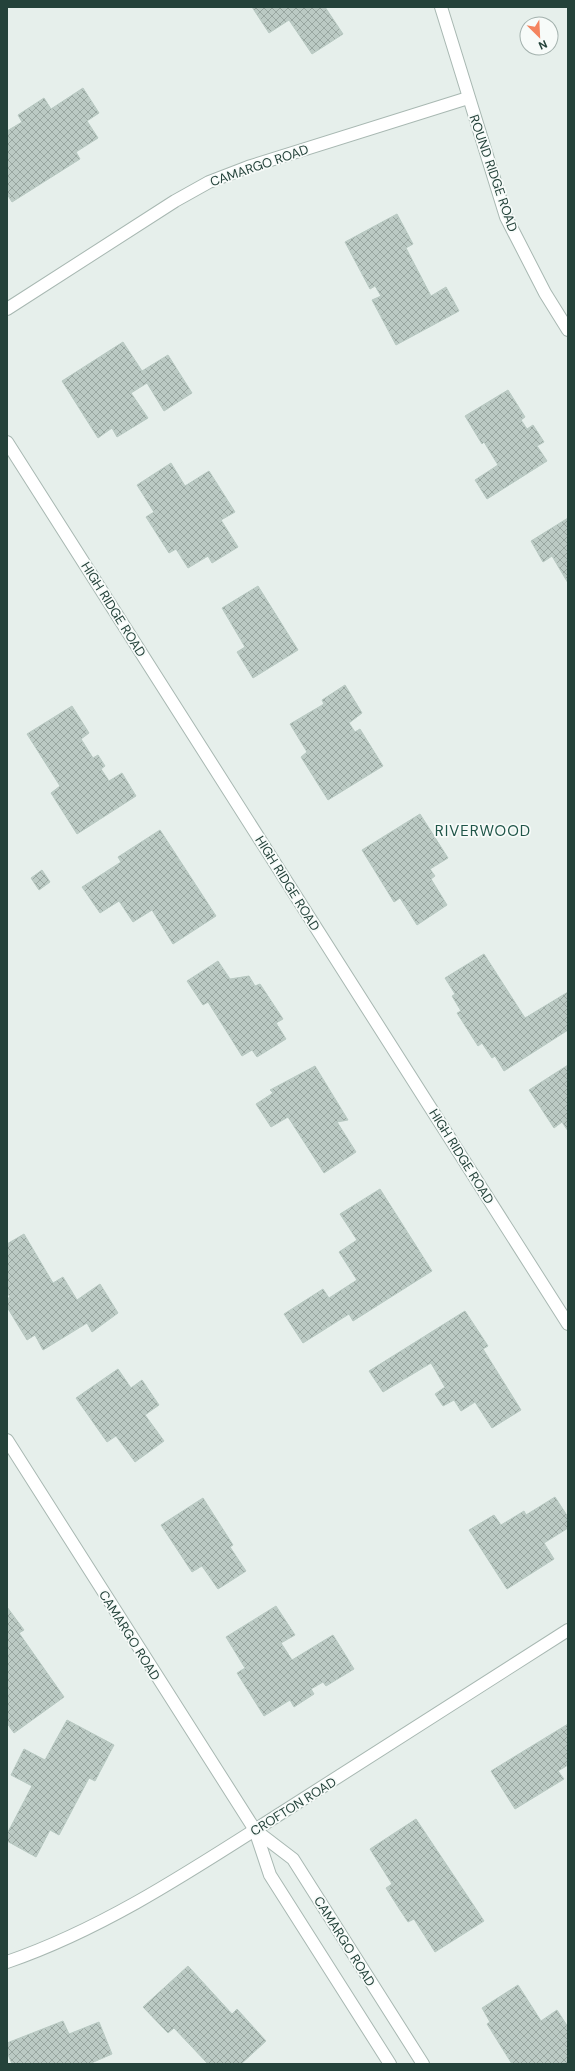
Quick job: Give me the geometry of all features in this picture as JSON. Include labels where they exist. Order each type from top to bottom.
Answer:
[{"type":"street","name":"ROUND RIDGE ROAD","points":[[441,7],[506,217],[545,293],[568,330]]},
{"type":"street","name":"CAMARGO ROAD","points":[[7,309],[175,200],[209,182],[248,166],[468,98]]},
{"type":"street","name":"HIGH RIDGE ROAD","points":[[7,442],[568,1324]]},
{"type":"street","name":"CAMARGO ROAD","points":[[7,1440],[255,1830],[270,1875],[390,2064]]},
{"type":"street","name":"CROFTON ROAD","points":[[7,1962],[44,1949],[116,1913],[255,1830],[568,1630]]},
{"type":"street","name":"CAMARGO ROAD","points":[[255,1830],[293,1859],[423,2064]]},
{"type":"building","points":[[252,7],[325,7],[343,34],[312,54],[289,20],[269,33]]},
{"type":"building","points":[[83,88],[99,113],[87,121],[98,138],[76,152],[80,159],[12,202],[7,194],[7,131],[22,122],[18,115],[44,98],[51,109]]},
{"type":"building","points":[[397,214],[413,244],[406,248],[431,296],[446,287],[459,311],[396,345],[372,300],[381,296],[375,286],[370,289],[345,242]]},
{"type":"building","points":[[123,342],[142,371],[168,355],[192,393],[164,411],[147,383],[131,393],[148,418],[117,437],[112,428],[98,438],[62,381]]},
{"type":"building","points":[[508,390],[525,417],[521,420],[527,429],[533,425],[544,442],[537,446],[547,461],[487,499],[475,480],[498,465],[484,442],[482,444],[465,416]]},
{"type":"building","points":[[171,463],[185,486],[209,471],[235,512],[221,520],[238,547],[212,563],[208,556],[188,568],[176,549],[169,553],[146,517],[154,512],[137,485]]},
{"type":"building","points":[[568,518],[568,583],[552,556],[543,562],[531,541]]},
{"type":"building","points":[[258,586],[298,650],[253,678],[237,652],[245,647],[222,608]]},
{"type":"building","points":[[345,685],[362,713],[349,723],[355,732],[360,729],[383,766],[328,800],[301,757],[307,752],[290,724],[324,704],[322,700]]},
{"type":"building","points":[[72,706],[89,733],[81,739],[93,758],[98,755],[105,766],[101,769],[109,781],[122,773],[136,796],[77,834],[51,793],[60,786],[27,734]]},
{"type":"building","points":[[420,814],[448,858],[430,869],[435,876],[431,879],[447,905],[417,925],[400,898],[394,902],[362,850]]},
{"type":"building","points":[[160,830],[216,916],[173,944],[152,910],[133,922],[119,901],[100,913],[82,887],[121,862],[118,857]]},
{"type":"building","points":[[42,870],[50,882],[39,890],[31,878]]},
{"type":"building","points":[[484,954],[525,1018],[568,992],[568,1030],[504,1071],[495,1056],[492,1058],[482,1043],[478,1046],[457,1013],[461,1011],[452,996],[455,994],[445,978]]},
{"type":"building","points":[[218,961],[230,979],[249,976],[255,986],[260,984],[283,1019],[276,1023],[286,1039],[257,1057],[252,1050],[242,1056],[208,1002],[203,1005],[187,981]]},
{"type":"building","points":[[568,1065],[568,1131],[562,1122],[554,1128],[529,1090]]},
{"type":"building","points":[[315,1066],[348,1120],[337,1122],[356,1152],[324,1173],[288,1117],[271,1127],[256,1104],[273,1093],[270,1090]]},
{"type":"building","points":[[380,1189],[432,1271],[353,1321],[349,1314],[303,1343],[284,1314],[323,1289],[329,1298],[357,1280],[339,1252],[357,1240],[340,1214]]},
{"type":"building","points":[[24,1234],[53,1283],[63,1277],[77,1300],[100,1284],[118,1313],[92,1332],[87,1323],[43,1350],[35,1335],[27,1340],[7,1307],[7,1299],[10,1297],[7,1292],[7,1244]]},
{"type":"building","points":[[465,1311],[488,1346],[483,1349],[521,1410],[492,1428],[475,1402],[461,1411],[454,1400],[443,1406],[435,1394],[445,1387],[431,1363],[383,1392],[369,1371]]},
{"type":"building","points":[[118,1369],[131,1388],[142,1380],[159,1405],[145,1415],[164,1441],[135,1462],[116,1436],[107,1442],[76,1398]]},
{"type":"building","points":[[555,1497],[568,1517],[568,1528],[544,1543],[554,1559],[507,1589],[469,1530],[494,1515],[501,1525],[524,1511],[526,1515]]},
{"type":"building","points":[[203,1498],[233,1545],[230,1547],[246,1571],[218,1589],[202,1566],[192,1572],[161,1525]]},
{"type":"building","points":[[276,1606],[295,1635],[281,1643],[292,1660],[333,1635],[354,1669],[326,1686],[323,1682],[311,1689],[314,1694],[294,1707],[290,1700],[264,1716],[237,1673],[245,1668],[226,1637]]},
{"type":"building","points":[[7,1607],[24,1630],[19,1633],[64,1697],[14,1733],[7,1723]]},
{"type":"building","points":[[67,1720],[114,1745],[95,1781],[89,1778],[59,1835],[50,1830],[36,1857],[7,1841],[7,1834],[32,1786],[11,1775],[24,1749],[45,1760]]},
{"type":"building","points":[[568,1724],[568,1765],[558,1771],[564,1779],[515,1809],[491,1771]]},
{"type":"building","points":[[416,1819],[484,1921],[435,1952],[414,1919],[408,1922],[386,1888],[392,1884],[370,1849]]},
{"type":"building","points":[[188,1966],[232,2014],[237,2009],[266,2041],[241,2064],[208,2064],[174,2028],[168,2033],[143,2007]]},
{"type":"building","points":[[518,1985],[541,2021],[557,2010],[568,2027],[568,2064],[512,2064],[487,2024],[490,2022],[482,2008]]},
{"type":"building","points":[[63,2021],[69,2034],[99,2022],[112,2054],[89,2064],[12,2064],[7,2052],[7,2043]]},
{"type":"district","name":"RIVERWOOD","points":[[483,831]]}]
